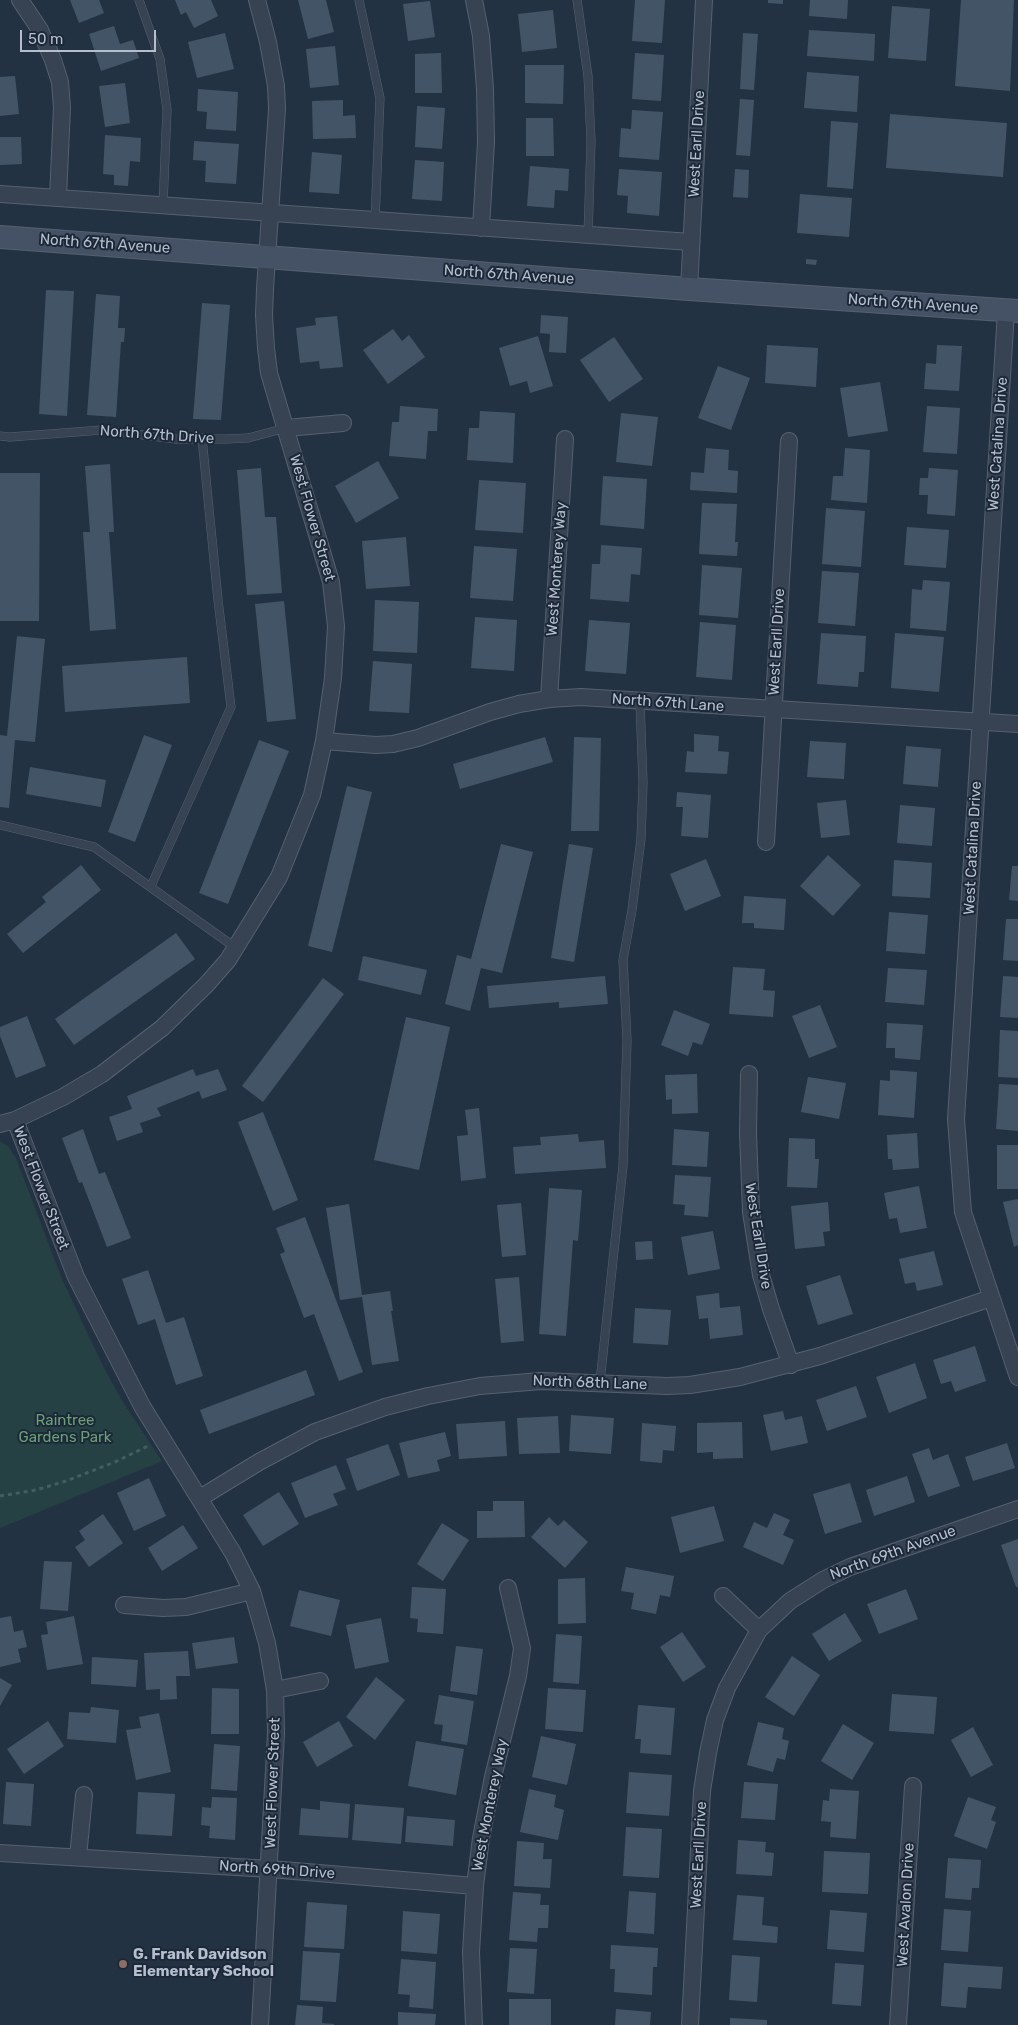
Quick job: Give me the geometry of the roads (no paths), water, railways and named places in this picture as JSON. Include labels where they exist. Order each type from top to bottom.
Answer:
[{"type":"main road","name":"North 67th Avenue","points":[[0,237],[689,289],[1012,311]]},
{"type":"street","points":[[20,0],[40,30],[60,82],[62,107],[58,198]]},
{"type":"street","name":"West Flower Street","points":[[257,0],[268,42],[276,86],[277,109],[271,213],[266,256],[264,315],[266,348],[269,373],[331,582],[336,626],[333,678],[324,741],[312,795],[296,839],[279,877],[236,948],[207,984],[162,1028],[102,1074],[62,1097],[8,1122],[76,1277],[142,1406],[233,1553],[252,1591],[267,1643],[275,1690],[276,1733],[260,2025]]},
{"type":"street","points":[[474,0],[481,36],[486,89],[486,142],[481,228]]},
{"type":"street","name":"West Earll Drive","points":[[689,289],[704,0]]},
{"type":"street","points":[[0,194],[692,242]]},
{"type":"street","name":"West Catalina Drive","points":[[1012,311],[980,722],[956,1119],[963,1212],[1018,1377]]},
{"type":"street","name":"North 67th Drive","points":[[286,428],[343,423]]},
{"type":"street","name":"West Monterey Way","points":[[549,699],[565,439]]},
{"type":"street","name":"West Earll Drive","points":[[766,842],[789,441]]},
{"type":"street","name":"North 67th Lane","points":[[324,741],[376,746],[393,744],[418,738],[490,712],[549,699],[581,697],[1018,724]]},
{"type":"street","name":"West Earll Drive","points":[[749,1074],[748,1142],[751,1212],[761,1275],[770,1309],[791,1365]]},
{"type":"street","name":"North 68th Lane","points":[[200,1498],[259,1462],[316,1432],[385,1407],[454,1390],[480,1386],[541,1381],[667,1386],[690,1385],[740,1377],[791,1365],[991,1298]]},
{"type":"street","name":"North 69th Avenue","points":[[727,1688],[759,1630],[790,1602],[823,1580],[850,1567],[1018,1509]]},
{"type":"street","name":"West Monterey Way","points":[[474,2025],[471,1952],[474,1886],[491,1786],[518,1676],[522,1648],[508,1588]]},
{"type":"street","points":[[124,1605],[163,1608],[186,1607],[252,1591]]},
{"type":"street","points":[[723,1596],[759,1630]]},
{"type":"street","points":[[275,1690],[320,1681]]},
{"type":"street","name":"West Earll Drive","points":[[690,2025],[702,1792],[715,1720],[727,1688]]},
{"type":"street","name":"West Avalon Drive","points":[[898,2025],[913,1786]]},
{"type":"street","points":[[78,1857],[84,1795]]},
{"type":"street","name":"North 69th Drive","points":[[0,1853],[270,1869],[474,1886]]},
{"type":"lane","points":[[138,0],[160,59],[167,110],[163,206]]},
{"type":"lane","points":[[359,0],[380,98],[375,221]]},
{"type":"lane","points":[[577,0],[588,76],[590,122],[588,236]]},
{"type":"lane","name":"North 67th Drive","points":[[0,436],[10,437],[102,430],[176,438],[248,438],[286,428]]},
{"type":"lane","points":[[151,886],[231,707],[202,438]]},
{"type":"lane","points":[[600,1382],[623,1166],[627,1040],[623,960],[632,910],[641,839],[643,783],[640,702]]},
{"type":"lane","points":[[0,824],[94,847],[236,948]]},
{"type":"place","name":"G. Frank Davidson Elementary School","points":[[123,1964]]},
{"type":"park label","name":"Raintree Gardens Park","points":[[65,1430]]}]
